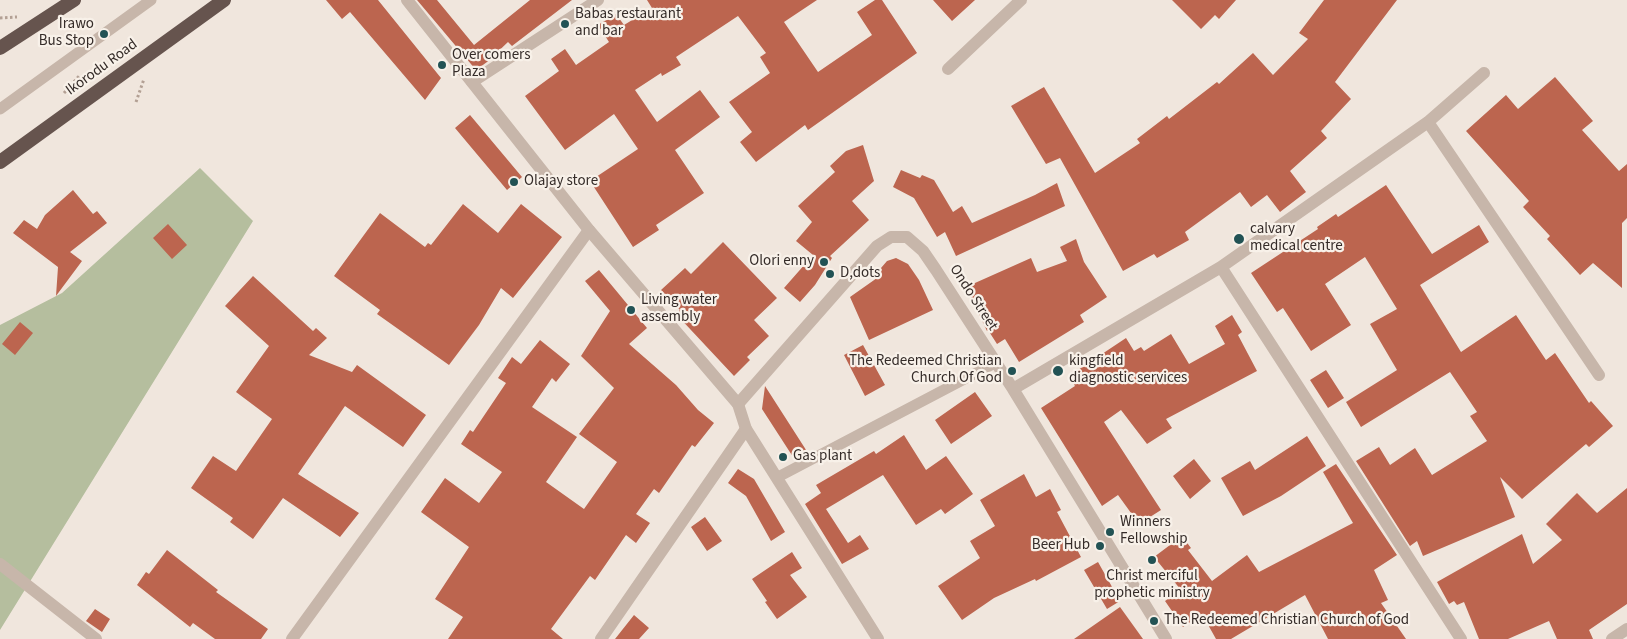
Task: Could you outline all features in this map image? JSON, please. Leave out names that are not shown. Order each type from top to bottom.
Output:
[{"type":"highway","points":[[0,48],[74,0]]},
{"type":"highway","name":"Ikorodu Road","points":[[0,162],[224,0]]},
{"type":"street","points":[[407,0],[589,230],[738,404],[746,429],[778,477],[878,639]]},
{"type":"street","points":[[472,82],[598,0]]},
{"type":"street","points":[[948,70],[1021,0]]},
{"type":"street","points":[[1012,389],[1221,267],[1428,122],[1484,73]]},
{"type":"street","points":[[1428,122],[1599,375]]},
{"type":"street","points":[[292,639],[589,230]]},
{"type":"street","name":"Ondo Street","points":[[738,404],[871,254],[891,237],[907,236],[923,251],[1012,389],[1166,639]]},
{"type":"street","points":[[1221,267],[1461,639]]},
{"type":"street","points":[[601,639],[746,429]]},
{"type":"street","points":[[0,564],[96,639]]},
{"type":"street","points":[[1612,639],[1627,629]]},
{"type":"lane","points":[[0,109],[151,0]]},
{"type":"lane","points":[[778,477],[995,363]]},
{"type":"path","points":[[62,96],[80,74]]},
{"type":"green space","points":[[200,168],[253,221],[0,630],[0,325],[62,293]]},
{"type":"building","points":[[326,0],[378,0],[441,78],[425,100],[350,12],[342,19]]},
{"type":"building","points":[[417,0],[437,0],[474,45],[530,0],[572,0],[512,46],[508,42],[476,70]]},
{"type":"building","points":[[647,0],[817,0],[784,22],[818,72],[872,35],[857,12],[875,0],[882,0],[917,53],[808,130],[805,125],[756,162],[740,142],[752,132],[729,102],[770,73],[760,57],[766,53],[738,16],[676,57],[681,65],[662,76],[661,73],[635,90],[657,122],[700,90],[720,117],[675,150],[704,193],[656,225],[659,230],[633,247],[590,181],[638,149],[614,114],[565,150],[525,96],[559,71],[551,59],[565,49],[576,65],[609,42],[598,25],[616,14],[624,25],[652,8]]},
{"type":"building","points":[[933,0],[975,0],[952,21]]},
{"type":"building","points":[[1172,0],[1236,0],[1219,19],[1215,15],[1201,29]]},
{"type":"building","points":[[1324,0],[1397,0],[1335,82],[1351,99],[1321,131],[1327,138],[1290,171],[1306,192],[1280,212],[1267,195],[1251,207],[1240,192],[1185,232],[1189,240],[1157,258],[1154,254],[1123,271],[1060,158],[1046,164],[1011,106],[1044,87],[1095,173],[1140,143],[1137,139],[1167,116],[1169,119],[1217,82],[1219,84],[1253,53],[1273,75],[1308,39],[1299,33]]},
{"type":"building","points":[[1555,77],[1593,121],[1582,130],[1619,171],[1627,164],[1627,218],[1622,223],[1622,288],[1593,263],[1580,275],[1547,239],[1550,236],[1523,207],[1529,201],[1466,131],[1506,95],[1518,109]]},
{"type":"building","points":[[470,115],[522,177],[507,190],[455,128]]},
{"type":"building","points":[[863,145],[874,181],[852,201],[869,220],[830,256],[832,258],[815,285],[800,302],[784,288],[813,255],[796,241],[812,222],[798,206],[835,172],[830,166],[846,151]]},
{"type":"building","points":[[901,170],[920,178],[922,175],[934,180],[953,212],[962,206],[972,223],[1057,183],[1065,206],[956,256],[945,232],[937,237],[914,198],[893,187]]},
{"type":"building","points":[[1386,185],[1432,254],[1479,225],[1489,242],[1420,285],[1461,352],[1516,315],[1546,360],[1555,353],[1589,403],[1591,401],[1613,426],[1589,447],[1586,444],[1522,499],[1500,477],[1515,517],[1423,556],[1417,541],[1410,546],[1356,461],[1379,447],[1390,465],[1415,448],[1432,475],[1487,441],[1470,416],[1477,412],[1450,372],[1361,427],[1346,402],[1397,370],[1370,324],[1397,309],[1365,257],[1325,284],[1351,325],[1311,351],[1283,308],[1277,312],[1251,273],[1318,229],[1317,227],[1336,214],[1338,217]]},
{"type":"building","points":[[73,190],[93,214],[97,211],[107,223],[70,252],[82,261],[56,296],[58,267],[13,233],[24,220],[37,229],[45,215]]},
{"type":"building","points":[[463,204],[498,233],[521,204],[562,237],[513,298],[501,288],[479,325],[449,365],[377,314],[380,310],[334,276],[380,213],[425,247],[428,243],[431,245]]},
{"type":"building","points":[[168,224],[187,245],[172,259],[153,238]]},
{"type":"building","points":[[1076,239],[1084,262],[1107,297],[1080,315],[1084,322],[1019,362],[1005,339],[997,344],[987,331],[966,287],[1031,258],[1037,272],[1067,261],[1060,247]]},
{"type":"building","points":[[723,242],[777,298],[754,320],[769,336],[747,357],[750,360],[734,376],[676,314],[680,310],[661,290],[685,268],[691,274]]},
{"type":"building","points":[[896,258],[908,264],[919,280],[933,310],[869,340],[850,297],[877,278],[875,275],[887,261]]},
{"type":"building","points":[[599,270],[647,328],[629,344],[676,385],[698,410],[714,423],[695,447],[692,445],[659,493],[654,489],[636,514],[650,523],[636,543],[626,535],[595,580],[590,576],[551,629],[563,639],[448,639],[463,617],[435,599],[469,547],[421,512],[445,478],[479,503],[502,472],[461,444],[470,430],[473,432],[506,383],[498,378],[512,357],[521,364],[540,340],[570,364],[556,382],[552,378],[532,407],[577,437],[546,482],[584,509],[617,462],[579,434],[614,388],[581,356],[610,311],[585,281]]},
{"type":"building","points":[[253,276],[313,331],[316,328],[327,338],[309,355],[352,372],[357,365],[426,415],[403,447],[345,406],[298,474],[359,513],[340,537],[283,498],[253,539],[230,522],[233,518],[191,488],[213,456],[236,471],[272,419],[236,392],[269,346],[225,306]]},
{"type":"building","points":[[1232,315],[1242,332],[1238,335],[1257,371],[1166,419],[1172,428],[1147,444],[1121,410],[1104,422],[1161,510],[1139,524],[1118,495],[1102,506],[1041,408],[1075,386],[1069,376],[1126,338],[1134,351],[1141,347],[1144,351],[1171,334],[1189,364],[1225,344],[1215,326]]},
{"type":"building","points":[[20,322],[33,333],[15,355],[2,344]]},
{"type":"building","points":[[863,345],[885,385],[865,396],[844,355]]},
{"type":"building","points":[[1326,370],[1344,398],[1328,408],[1310,380]]},
{"type":"building","points":[[765,386],[808,453],[795,460],[762,409]]},
{"type":"building","points":[[975,392],[992,416],[951,444],[935,420]]},
{"type":"building","points":[[904,435],[926,470],[946,456],[973,494],[945,514],[941,509],[916,525],[883,475],[826,509],[848,543],[860,535],[869,549],[842,564],[805,504],[821,493],[816,485],[874,451],[876,454]]},
{"type":"building","points":[[1307,436],[1326,466],[1281,496],[1243,516],[1221,478],[1250,461],[1255,470]]},
{"type":"building","points":[[1194,459],[1211,481],[1190,499],[1173,476]]},
{"type":"building","points":[[1336,464],[1397,555],[1374,570],[1388,600],[1381,603],[1406,639],[1328,639],[1305,595],[1231,639],[1216,639],[1202,614],[1183,627],[1165,601],[1181,590],[1154,557],[1182,536],[1191,548],[1188,550],[1212,581],[1247,555],[1259,572],[1353,523],[1323,472]]},
{"type":"building","points":[[738,469],[754,479],[785,532],[771,541],[746,496],[728,483]]},
{"type":"building","points":[[1024,474],[1036,497],[1050,489],[1061,510],[1057,512],[1081,557],[1036,581],[1035,579],[994,598],[962,620],[938,586],[980,558],[970,541],[995,526],[980,500]]},
{"type":"building","points":[[1627,488],[1627,604],[1589,630],[1593,639],[1557,639],[1549,621],[1508,639],[1479,639],[1464,602],[1457,605],[1454,601],[1449,604],[1437,582],[1522,534],[1533,564],[1562,540],[1546,524],[1577,493],[1597,513]]},
{"type":"building","points":[[705,517],[722,541],[707,551],[691,527]]},
{"type":"building","points":[[167,550],[218,590],[216,592],[268,629],[261,639],[215,639],[193,623],[190,627],[137,585],[146,572],[149,574]]},
{"type":"building","points":[[792,552],[802,568],[790,575],[807,597],[777,619],[752,579]]},
{"type":"building","points":[[1098,562],[1120,601],[1107,609],[1084,570]]},
{"type":"building","points":[[1120,607],[1143,639],[1074,639]]},
{"type":"building","points":[[95,609],[110,619],[102,632],[86,621]]},
{"type":"building","points":[[634,615],[649,628],[639,639],[615,639]]},
{"type":"place","name":"Babas restaurant and bar","points":[[565,24]]},
{"type":"place","name":"Irawo Bus Stop","points":[[104,34]]},
{"type":"place","name":"Over comers Plaza","points":[[442,65]]},
{"type":"place","name":"Olajay store","points":[[514,182]]},
{"type":"place","name":"calvary medical centre","points":[[1239,239]]},
{"type":"place","name":"Olori enny","points":[[824,262]]},
{"type":"place","name":"D,dots","points":[[830,274]]},
{"type":"place","name":"Living water assembly","points":[[631,310]]},
{"type":"place","name":"The Redeemed Christian Church Of God","points":[[1012,371]]},
{"type":"place","name":"kingfield diagnostic services","points":[[1058,371]]},
{"type":"place","name":"Gas plant","points":[[783,457]]},
{"type":"place","name":"Winners Fellowship","points":[[1110,532]]},
{"type":"place","name":"Beer Hub","points":[[1100,546]]},
{"type":"place","name":"Christ merciful prophetic ministry","points":[[1152,560]]},
{"type":"place","name":"The Redeemed Christian Church of God","points":[[1154,621]]}]
